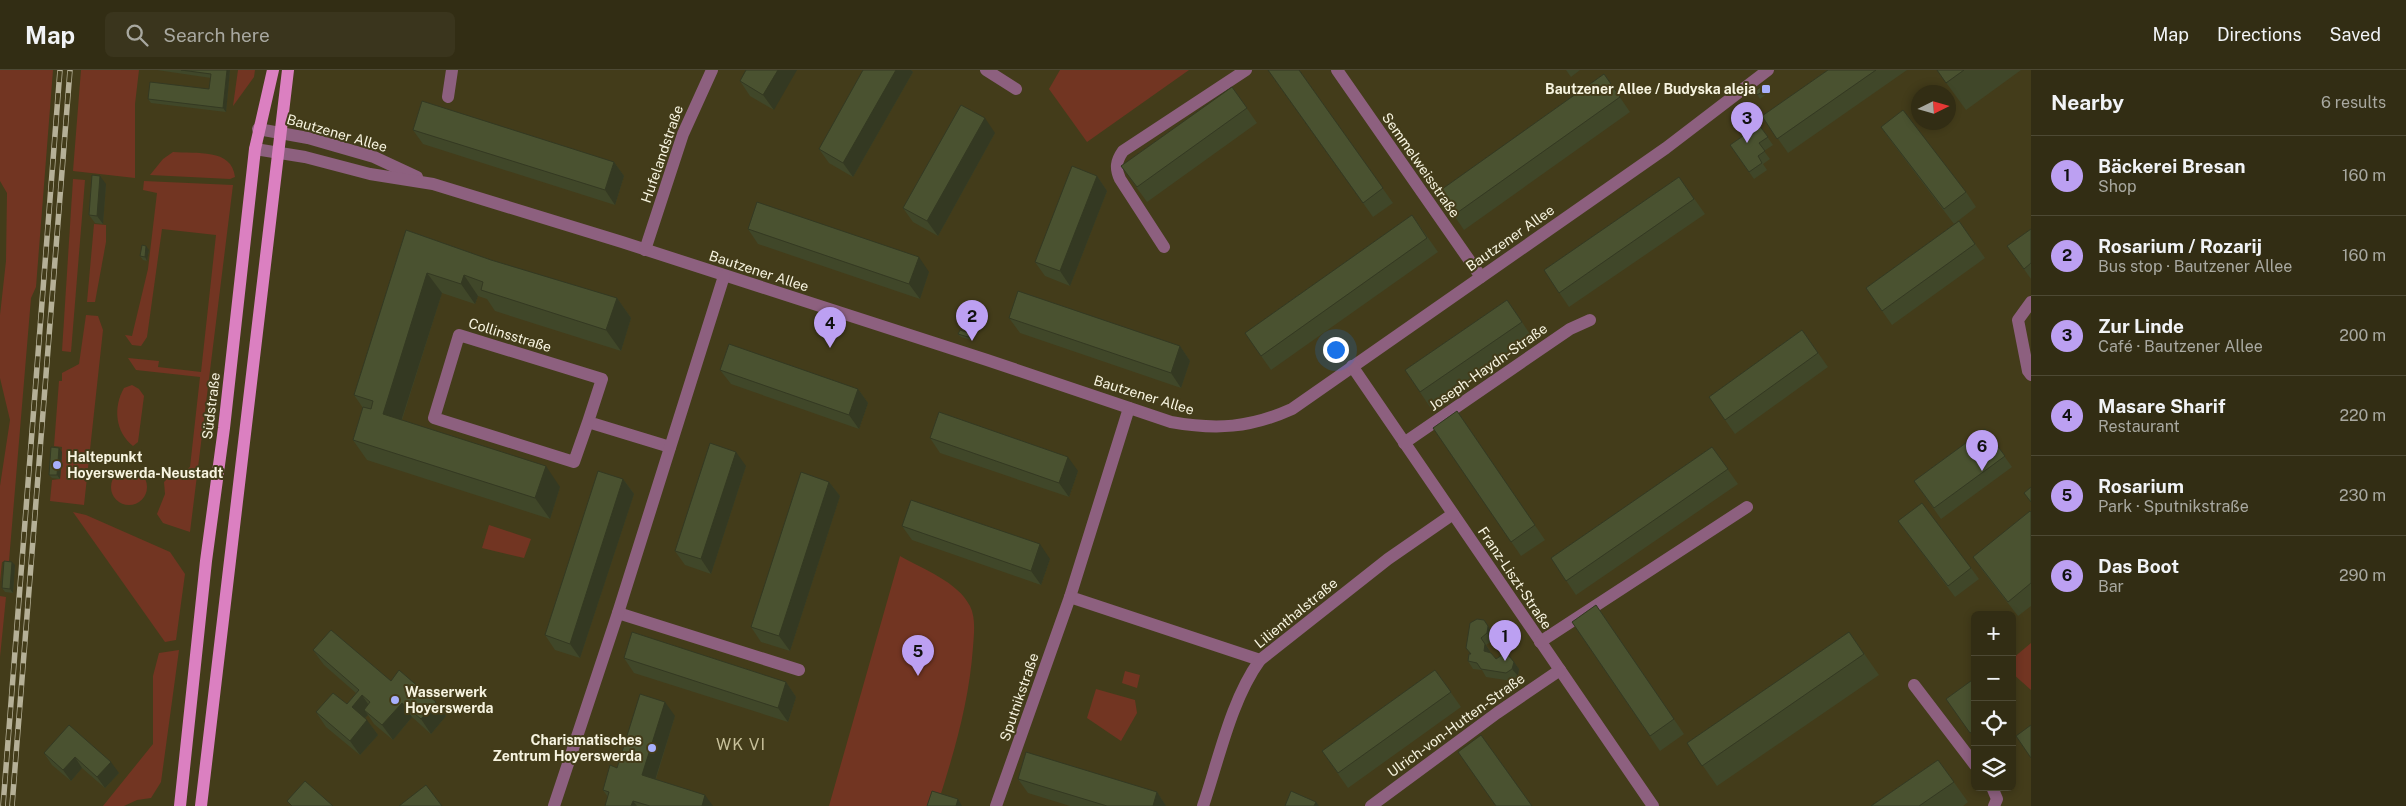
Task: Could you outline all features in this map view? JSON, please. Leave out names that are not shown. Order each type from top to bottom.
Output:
[{"type":"main road","name":"Südstraße","points":[[180,806],[206,561],[224,428],[255,149],[258,129],[273,70]]},
{"type":"main road","points":[[201,806],[288,70]]},
{"type":"street","points":[[448,98],[452,70]]},
{"type":"street","name":"Hufelandstraße","points":[[645,250],[683,134],[712,70]]},
{"type":"street","points":[[986,70],[1016,89]]},
{"type":"street","points":[[1164,247],[1120,180],[1116,171],[1117,160],[1123,151],[1246,70]]},
{"type":"street","name":"Semmelweisstraße","points":[[1337,70],[1481,277]]},
{"type":"street","name":"Bautzener Allee","points":[[258,129],[282,133],[374,157],[433,184],[645,250],[1171,422],[1202,428],[1245,425],[1270,419],[1292,409],[1666,148],[1768,70]]},
{"type":"street","name":"Bautzener Allee","points":[[255,149],[305,157],[370,174],[433,184]]},
{"type":"street","points":[[554,806],[618,613],[724,276]]},
{"type":"street","points":[[2031,302],[2018,320],[2028,371],[2031,375]]},
{"type":"street","name":"Joseph-Haydn-Straße","points":[[1404,443],[1570,329],[1590,320]]},
{"type":"street","name":"Collinsstraße","points":[[458,335],[602,379],[588,422],[574,462],[434,418],[458,335]]},
{"type":"street","name":"Franz-Liszt-Straße","points":[[1352,366],[1653,806]]},
{"type":"street","name":"Sputnikstraße","points":[[996,806],[1070,598],[1129,408]]},
{"type":"street","points":[[588,422],[670,446]]},
{"type":"street","points":[[1540,642],[1747,506]]},
{"type":"street","name":"Lilienthalstraße","points":[[1203,806],[1240,696],[1251,673],[1260,660],[1388,559],[1453,514]]},
{"type":"street","points":[[1070,598],[1260,660]]},
{"type":"street","points":[[618,613],[799,670]]},
{"type":"street","name":"Ulrich-von-Hutten-Straße","points":[[1371,806],[1496,713],[1560,670]]},
{"type":"street","points":[[1914,685],[1971,760]]},
{"type":"street","points":[[1994,791],[1997,800],[1994,806]]},
{"type":"shaded area","points":[[0,70],[53,70],[36,287],[31,298],[9,561],[2,562],[0,582],[0,486],[10,420],[0,378],[0,315],[6,261],[7,193],[0,181]]},
{"type":"shaded area","points":[[81,70],[139,70],[135,104],[135,178],[73,171]]},
{"type":"shaded area","points":[[238,70],[255,70],[254,77],[233,106]]},
{"type":"shaded area","points":[[1060,70],[1189,70],[1087,142],[1049,89]]},
{"type":"shaded area","points":[[173,152],[212,154],[220,157],[227,161],[235,177],[230,179],[150,175],[163,159]]},
{"type":"shaded area","points":[[73,179],[85,180],[71,352],[62,351]]},
{"type":"shaded area","points":[[144,181],[233,185],[190,532],[163,523],[157,514],[165,494],[164,482],[174,472],[183,472],[190,467],[200,377],[136,370],[128,358],[159,361],[158,367],[201,372],[216,235],[162,229],[147,337],[141,346],[132,345],[125,335],[132,336],[148,269],[157,193],[143,190]]},
{"type":"shaded area","points":[[94,224],[106,225],[106,242],[95,302],[87,302]]},
{"type":"shaded area","points":[[86,315],[98,316],[103,330],[84,505],[50,501],[52,480],[60,479],[62,447],[54,446],[59,381],[62,381],[62,373],[79,364]]},
{"type":"shaded area","points":[[132,385],[139,389],[144,396],[138,442],[133,446],[122,434],[117,411],[120,395],[124,388]]},
{"type":"shaded area","points":[[129,469],[136,470],[142,474],[146,480],[146,494],[142,500],[136,504],[129,505],[122,504],[116,500],[112,494],[111,487],[112,480],[116,474],[122,470]]},
{"type":"shaded area","points":[[73,512],[86,515],[170,552],[185,574],[176,640],[165,642]]},
{"type":"shaded area","points":[[489,525],[531,539],[524,558],[482,548]]},
{"type":"shaded area","points":[[900,556],[949,583],[964,597],[972,611],[974,631],[971,668],[955,747],[937,806],[829,806]]},
{"type":"shaded area","points":[[0,596],[6,597],[0,657]]},
{"type":"shaded area","points":[[2031,643],[2031,690],[2016,677],[2016,656]]},
{"type":"shaded area","points":[[179,650],[161,782],[151,798],[137,800],[124,806],[103,806],[153,744],[153,676],[159,653]]},
{"type":"shaded area","points":[[1125,671],[1140,675],[1137,688],[1122,683]]},
{"type":"shaded area","points":[[1096,689],[1135,700],[1137,713],[1121,741],[1087,718]]},
{"type":"building","points":[[181,70],[227,70],[223,108],[148,99],[150,82],[209,89],[211,74]]},
{"type":"building","points":[[746,70],[778,70],[763,95],[740,81]]},
{"type":"building","points":[[863,70],[896,70],[843,163],[819,149]]},
{"type":"building","points":[[1268,70],[1299,70],[1383,188],[1363,203]]},
{"type":"building","points":[[1828,70],[1876,70],[1777,139],[1762,116]]},
{"type":"building","points":[[1937,70],[1964,70],[1946,83]]},
{"type":"building","points":[[1604,74],[1620,97],[1454,215],[1438,192]]},
{"type":"building","points":[[1762,86],[1765,90],[1757,95],[1755,91]]},
{"type":"building","points":[[1232,87],[1247,108],[1137,187],[1121,166]]},
{"type":"building","points":[[422,101],[614,162],[605,190],[413,130]]},
{"type":"building","points":[[961,105],[985,118],[927,221],[903,208]]},
{"type":"building","points":[[1903,110],[1911,120],[1911,130],[1918,130],[1966,192],[1944,209],[1881,127]]},
{"type":"building","points":[[1759,125],[1768,137],[1759,143],[1765,151],[1758,156],[1762,163],[1749,172],[1730,145]]},
{"type":"building","points":[[1072,166],[1097,176],[1060,271],[1035,262]]},
{"type":"building","points":[[92,175],[100,176],[97,216],[89,215]]},
{"type":"building","points":[[1679,177],[1694,199],[1559,293],[1544,270]]},
{"type":"building","points":[[757,202],[919,257],[909,284],[748,229]]},
{"type":"building","points":[[1412,215],[1427,238],[1261,356],[1245,333]]},
{"type":"building","points":[[1959,221],[1975,244],[1882,311],[1866,288]]},
{"type":"building","points":[[2031,229],[2031,263],[2024,269],[2007,246]]},
{"type":"building","points":[[406,230],[491,260],[617,298],[606,330],[481,290],[483,282],[464,275],[461,284],[427,273],[383,414],[546,466],[535,498],[353,440],[363,407],[371,409],[373,401],[354,395]]},
{"type":"building","points":[[142,245],[146,246],[145,257],[140,256]]},
{"type":"building","points":[[1018,291],[1180,346],[1171,373],[1009,318]]},
{"type":"building","points":[[1507,300],[1522,322],[1420,392],[1405,370]]},
{"type":"building","points":[[960,330],[969,333],[968,337],[958,334]]},
{"type":"building","points":[[1802,330],[1818,353],[1725,420],[1709,397]]},
{"type":"building","points":[[729,344],[858,389],[849,415],[720,370]]},
{"type":"building","points":[[1457,411],[1535,525],[1511,542],[1433,428]]},
{"type":"building","points":[[939,412],[1068,457],[1059,483],[930,438]]},
{"type":"building","points":[[1985,429],[2005,456],[1934,508],[1914,481]]},
{"type":"building","points":[[710,443],[736,452],[701,559],[675,551]]},
{"type":"building","points":[[51,447],[59,448],[57,475],[49,475]]},
{"type":"building","points":[[1712,447],[1728,469],[1566,581],[1551,558]]},
{"type":"building","points":[[598,471],[623,479],[570,644],[545,635]]},
{"type":"building","points":[[801,472],[829,482],[779,636],[751,627]]},
{"type":"building","points":[[2031,487],[2031,502],[2024,493]]},
{"type":"building","points":[[911,500],[1040,544],[1031,571],[902,526]]},
{"type":"building","points":[[1922,503],[1971,568],[1948,586],[1898,521]]},
{"type":"building","points":[[2030,511],[2031,583],[2008,602],[1973,557]]},
{"type":"building","points":[[4,561],[12,562],[10,589],[2,588]]},
{"type":"building","points":[[1596,605],[1674,719],[1650,736],[1572,622]]},
{"type":"building","points":[[1477,619],[1484,620],[1488,626],[1487,633],[1481,638],[1485,644],[1484,651],[1491,653],[1496,659],[1502,655],[1509,656],[1514,662],[1512,669],[1506,673],[1481,669],[1477,663],[1468,661],[1469,654],[1471,654],[1466,648],[1470,623]]},
{"type":"building","name":"Wasserwerk Hoyerswerda","points":[[331,630],[391,681],[399,670],[436,702],[421,719],[402,703],[382,725],[364,710],[370,702],[362,695],[352,707],[367,720],[350,741],[316,712],[333,693],[347,704],[359,690],[313,650]]},
{"type":"building","points":[[632,632],[786,682],[778,708],[624,658]]},
{"type":"building","points":[[1849,632],[1864,654],[1702,766],[1687,743]]},
{"type":"building","points":[[1435,670],[1451,692],[1338,773],[1322,751]]},
{"type":"building","points":[[1971,681],[1971,732],[1970,733],[1946,699]]},
{"type":"building","points":[[640,694],[665,702],[642,775],[705,795],[702,806],[650,806],[633,801],[631,806],[605,806],[609,792],[603,790],[610,765],[617,768]]},
{"type":"building","points":[[69,725],[111,762],[97,777],[75,757],[63,770],[44,753]]},
{"type":"building","points":[[2031,725],[2031,758],[2016,736]]},
{"type":"building","points":[[1481,735],[1532,806],[1496,806],[1458,752]]},
{"type":"building","points":[[1026,752],[1157,792],[1153,806],[1107,806],[1018,779]]},
{"type":"building","points":[[1938,760],[1954,782],[1919,806],[1871,806]]},
{"type":"building","points":[[305,781],[333,806],[292,806],[287,801]]},
{"type":"building","points":[[426,785],[442,806],[399,806]]},
{"type":"building","points":[[932,791],[958,799],[956,806],[927,806]]},
{"type":"building","points":[[1291,791],[1316,802],[1314,806],[1285,806]]},
{"type":"railway","points":[[3,806],[60,70]]},
{"type":"railway","points":[[12,806],[70,70]]},
{"type":"place","name":"Bautzener Allee / Budyska aleja","points":[[1766,89]]},
{"type":"place","name":"Zur Linde","points":[[1747,143]]},
{"type":"place","name":"Rosarium / Rozarij","points":[[972,341]]},
{"type":"place","name":"Masare Sharif","points":[[830,348]]},
{"type":"place","name":"Haltepunkt Hoyerswerda-Neustadt","points":[[57,465]]},
{"type":"place","name":"Das Boot","points":[[1982,471]]},
{"type":"place","name":"Bäckerei Bresan","points":[[1505,661]]},
{"type":"place","name":"Rosarium","points":[[918,676]]},
{"type":"place","name":"Wasserwerk Hoyerswerda","points":[[395,700]]},
{"type":"place","name":"Charismatisches Zentrum Hoyerswerda","points":[[652,748]]},
{"type":"district","name":"WK VI","points":[[741,744]]}]
